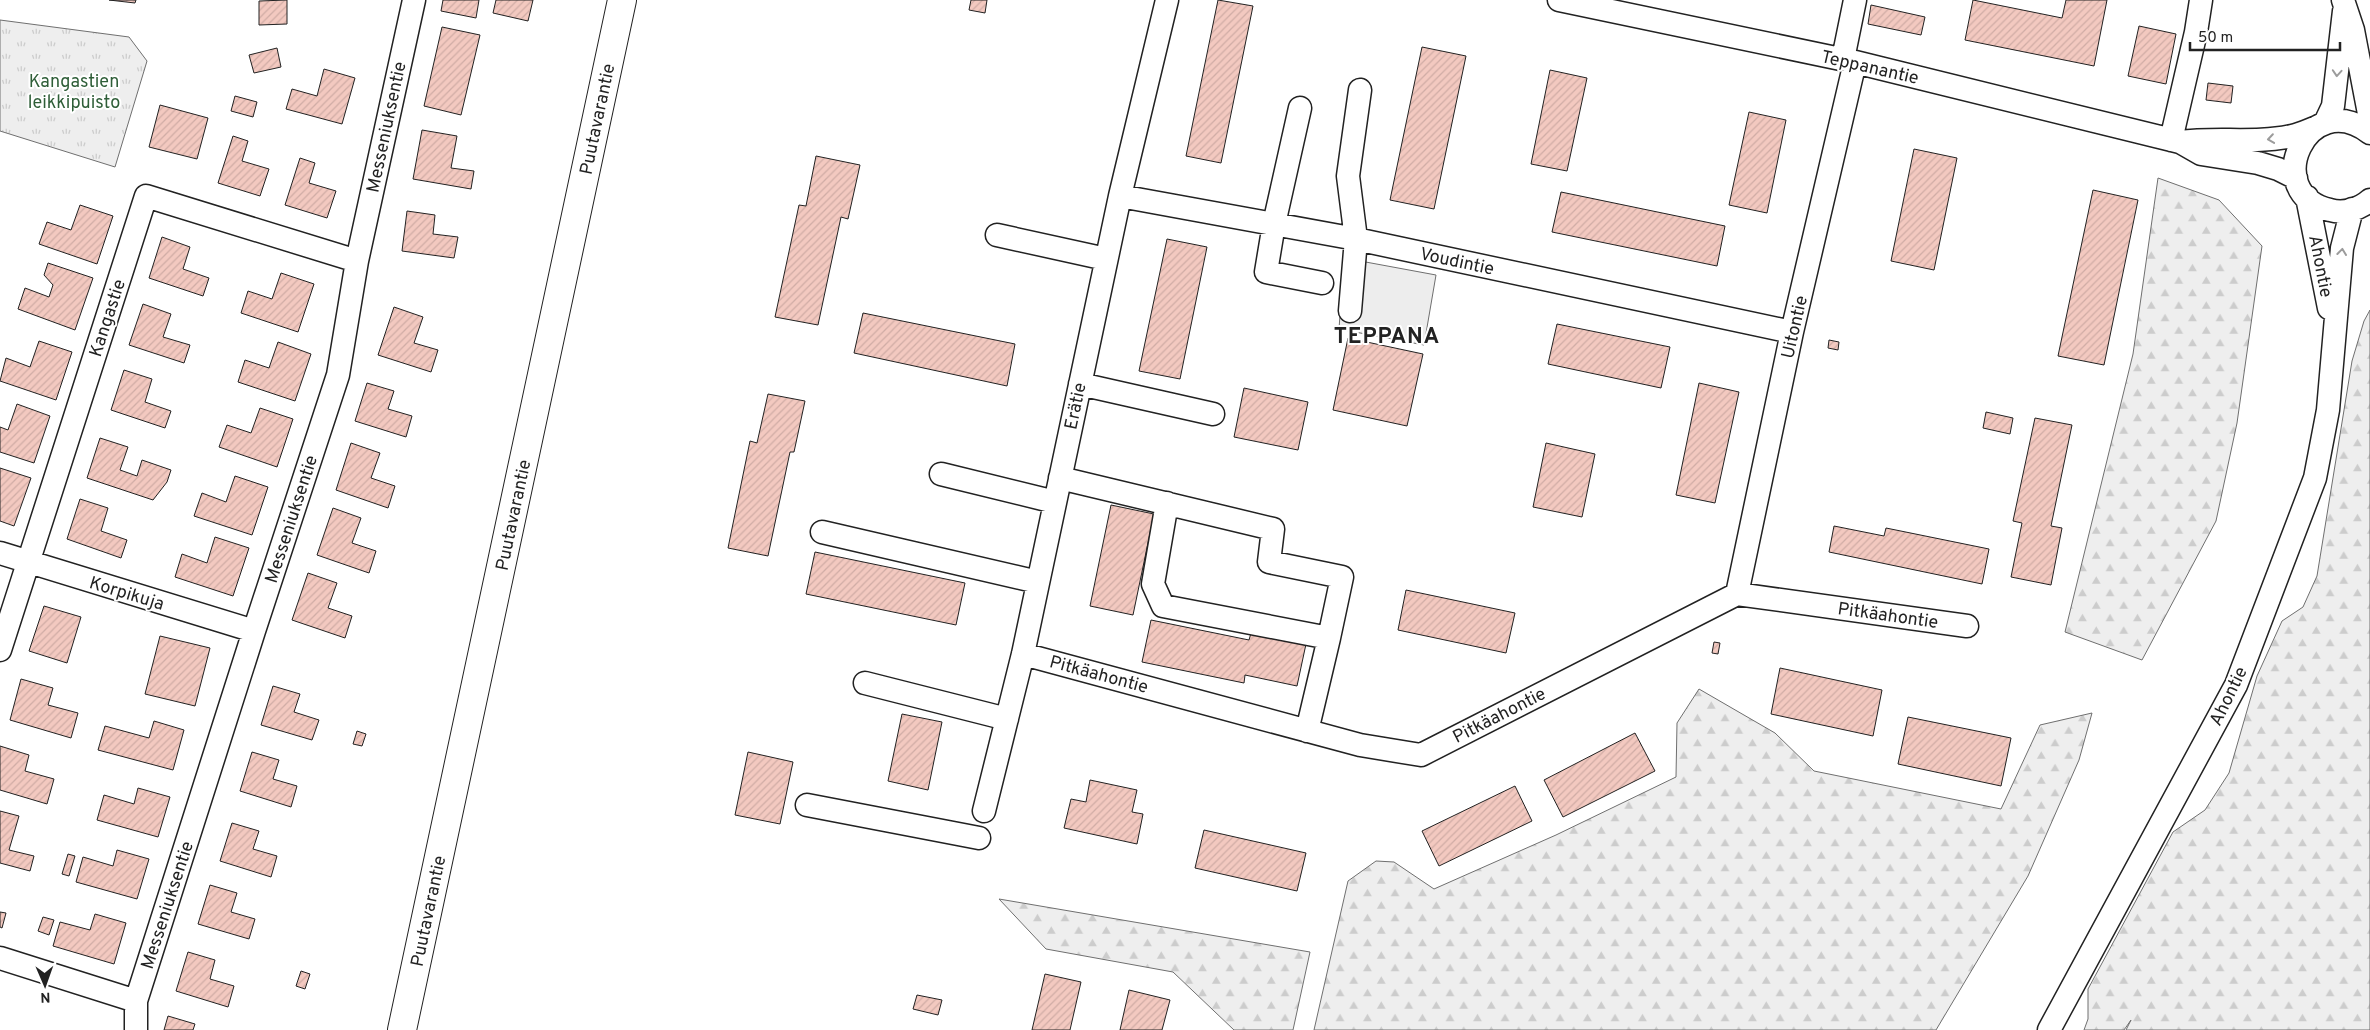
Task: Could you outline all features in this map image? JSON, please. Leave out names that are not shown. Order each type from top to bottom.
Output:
[{"type":"main road","name":"Puutavarantie","points":[[402,1030],[622,0]]},
{"type":"street","name":"Messeniuksentie","points":[[136,1030],[136,1001],[338,375],[357,261],[414,0]]},
{"type":"street","name":"Erätie","points":[[984,811],[1023,654],[1106,259],[1167,0]]},
{"type":"street","name":"Teppanantie","points":[[1559,0],[1849,61],[2175,141],[2201,154],[2278,169],[2296,178]]},
{"type":"street","name":"Uitontie","points":[[1737,594],[1849,61],[1855,0]]},
{"type":"street","points":[[2175,141],[2201,0]]},
{"type":"street","points":[[2344,4],[2353,30],[2370,119]]},
{"type":"street","points":[[2344,4],[2339,32],[2333,106],[2321,125],[2307,135],[2299,145],[2295,158],[2296,178],[2307,197],[2321,208],[2333,211],[2365,203]]},
{"type":"street","points":[[1350,311],[1356,239],[1348,176],[1360,90]]},
{"type":"street","points":[[1300,108],[1274,224],[1266,272],[1322,283]]},
{"type":"street","points":[[2321,125],[2346,121],[2358,125],[2370,133]]},
{"type":"street","name":"Teppanantie","points":[[2175,141],[2201,139],[2260,141],[2293,136],[2321,125]]},
{"type":"street","name":"Kangastie","points":[[0,650],[146,196],[357,261]]},
{"type":"street","name":"Voudintie","points":[[1120,196],[1356,239],[1792,332]]},
{"type":"street","name":"Ahontie","points":[[2307,197],[2334,336]]},
{"type":"street","name":"Ahontie","points":[[2049,1030],[2236,685],[2315,478],[2328,410],[2342,248],[2365,203]]},
{"type":"street","points":[[997,235],[1106,259]]},
{"type":"street","points":[[1080,384],[1213,414]]},
{"type":"street","points":[[941,474],[1055,502]]},
{"type":"street","points":[[1060,478],[1273,529],[1268,562],[1342,577],[1307,731]]},
{"type":"street","points":[[1167,503],[1152,584],[1163,606],[1329,638]]},
{"type":"street","points":[[822,532],[1038,582]]},
{"type":"street","name":"Korpikuja","points":[[0,553],[254,632]]},
{"type":"street","name":"Pitkäahontie","points":[[1023,654],[1360,745],[1421,755],[1737,594],[1967,626]]},
{"type":"street","points":[[865,683],[1007,718]]},
{"type":"street","points":[[807,805],[979,838]]},
{"type":"street","points":[[0,958],[136,1001]]},
{"type":"green space","name":"Kangastien leikkipuisto","points":[[0,20],[129,37],[147,61],[115,167],[0,131]]},
{"type":"green space","points":[[2158,178],[2219,200],[2262,246],[2237,423],[2216,521],[2142,660],[2065,632],[2133,354]]},
{"type":"green space","points":[[2370,310],[2370,1030],[2126,1030],[2131,1020],[2124,1030],[2084,1030],[2088,1019],[2088,989],[2173,832],[2205,810],[2229,773],[2257,676],[2282,621],[2303,607],[2317,576],[2352,361],[2364,321]]},
{"type":"green space","points":[[1699,689],[1775,733],[1814,771],[2001,809],[2040,725],[2092,713],[2079,760],[2028,876],[1936,1030],[1314,1030],[1348,881],[1376,861],[1394,862],[1434,889],[1556,835],[1676,777],[1677,723]]},
{"type":"green space","points":[[999,899],[1310,952],[1293,1030],[1234,1030],[1173,972],[1046,949]]},
{"type":"shaded area","points":[[1344,258],[1436,275],[1424,345],[1339,329]]},
{"type":"building","points":[[109,0],[136,0],[135,3]]},
{"type":"building","points":[[287,0],[287,24],[259,25],[259,1]]},
{"type":"building","points":[[443,0],[479,0],[476,18],[441,11]]},
{"type":"building","points":[[496,0],[533,0],[528,21],[493,13]]},
{"type":"building","points":[[971,0],[987,0],[985,13],[969,10]]},
{"type":"building","points":[[1218,0],[1253,6],[1221,163],[1186,156]]},
{"type":"building","points":[[1973,0],[2062,18],[2066,0],[2107,0],[2094,66],[1965,40]]},
{"type":"building","points":[[1871,5],[1925,17],[1921,35],[1868,24]]},
{"type":"building","points":[[2139,26],[2176,34],[2166,84],[2128,76]]},
{"type":"building","points":[[442,27],[480,35],[461,115],[424,106]]},
{"type":"building","points":[[1422,47],[1466,56],[1434,209],[1390,200]]},
{"type":"building","points":[[277,48],[281,67],[254,73],[249,55]]},
{"type":"building","points":[[324,69],[355,78],[342,124],[286,109],[292,89],[317,96]]},
{"type":"building","points":[[1550,70],[1587,78],[1567,171],[1531,164]]},
{"type":"building","points":[[2208,83],[2233,86],[2231,103],[2206,100]]},
{"type":"building","points":[[235,96],[257,102],[253,117],[231,111]]},
{"type":"building","points":[[160,105],[208,118],[197,159],[149,147]]},
{"type":"building","points":[[1749,112],[1786,120],[1767,213],[1729,205]]},
{"type":"building","points":[[422,130],[457,136],[451,168],[474,171],[471,189],[413,179]]},
{"type":"building","points":[[233,136],[248,141],[242,161],[269,169],[260,196],[218,183]]},
{"type":"building","points":[[1914,149],[1957,158],[1934,270],[1891,261]]},
{"type":"building","points":[[816,156],[860,165],[848,219],[841,217],[818,325],[775,317],[799,205],[806,206]]},
{"type":"building","points":[[300,158],[315,163],[309,183],[336,191],[327,218],[285,205]]},
{"type":"building","points":[[2093,190],[2138,200],[2104,365],[2058,356]]},
{"type":"building","points":[[1561,192],[1725,226],[1717,266],[1552,232]]},
{"type":"building","points":[[80,205],[113,216],[97,264],[39,244],[47,222],[71,230]]},
{"type":"building","points":[[407,211],[435,215],[433,234],[458,237],[454,258],[402,251]]},
{"type":"building","points":[[162,237],[190,247],[183,269],[209,278],[203,296],[149,278]]},
{"type":"building","points":[[1167,239],[1207,247],[1180,379],[1139,371]]},
{"type":"building","points":[[48,263],[93,278],[75,330],[18,309],[25,288],[49,297],[53,285],[44,275]]},
{"type":"building","points":[[281,273],[314,284],[298,332],[241,313],[248,291],[272,299]]},
{"type":"building","points":[[143,304],[171,314],[163,337],[190,345],[184,363],[129,345]]},
{"type":"building","points":[[394,307],[423,317],[414,343],[438,350],[431,372],[378,355]]},
{"type":"building","points":[[863,313],[1015,344],[1007,386],[854,353]]},
{"type":"building","points":[[1557,324],[1670,347],[1661,388],[1548,364]]},
{"type":"building","points":[[1348,338],[1423,354],[1407,426],[1333,410]]},
{"type":"building","points":[[1829,340],[1839,342],[1838,350],[1828,348]]},
{"type":"building","points":[[39,341],[72,352],[56,400],[0,381],[6,358],[30,367]]},
{"type":"building","points":[[278,342],[311,354],[295,401],[238,382],[245,360],[269,368]]},
{"type":"building","points":[[124,370],[152,379],[145,402],[171,411],[165,428],[111,410]]},
{"type":"building","points":[[367,383],[394,391],[388,409],[412,416],[406,437],[355,421]]},
{"type":"building","points":[[1699,383],[1739,392],[1715,503],[1676,495]]},
{"type":"building","points":[[1244,388],[1308,402],[1298,450],[1234,437]]},
{"type":"building","points":[[768,394],[805,401],[794,452],[790,452],[768,556],[728,548],[750,441],[757,443]]},
{"type":"building","points":[[17,404],[50,416],[34,463],[0,452],[0,427],[8,430]]},
{"type":"building","points":[[260,408],[293,419],[277,467],[219,447],[227,425],[251,433]]},
{"type":"building","points":[[1986,412],[2013,418],[2010,434],[1983,428]]},
{"type":"building","points":[[2035,418],[2072,425],[2051,526],[2062,528],[2051,585],[2011,577],[2022,523],[2013,521]]},
{"type":"building","points":[[100,438],[128,447],[120,470],[137,476],[142,460],[171,470],[167,482],[153,500],[87,478]]},
{"type":"building","points":[[351,443],[380,453],[371,478],[395,486],[388,508],[336,490]]},
{"type":"building","points":[[1546,443],[1595,454],[1582,517],[1533,507]]},
{"type":"building","points":[[0,468],[31,478],[14,526],[0,521]]},
{"type":"building","points":[[235,476],[268,487],[252,535],[194,516],[202,493],[226,502]]},
{"type":"building","points":[[80,499],[108,508],[101,531],[127,540],[121,558],[67,539]]},
{"type":"building","points":[[1111,505],[1154,514],[1133,615],[1090,606]]},
{"type":"building","points":[[333,508],[361,518],[352,543],[376,551],[369,573],[317,555]]},
{"type":"building","points":[[1834,526],[1884,536],[1886,528],[1989,549],[1982,584],[1829,552]]},
{"type":"building","points":[[215,537],[249,548],[233,596],[175,577],[182,554],[207,563]]},
{"type":"building","points":[[815,552],[965,583],[956,625],[806,594]]},
{"type":"building","points":[[308,573],[337,583],[328,608],[352,616],[345,638],[292,620]]},
{"type":"building","points":[[1406,590],[1515,613],[1506,653],[1398,630]]},
{"type":"building","points":[[44,606],[81,617],[67,663],[29,651]]},
{"type":"building","points":[[1151,620],[1249,640],[1251,633],[1306,644],[1297,686],[1245,675],[1244,683],[1142,662]]},
{"type":"building","points":[[160,636],[210,648],[195,706],[145,694]]},
{"type":"building","points":[[1714,642],[1720,643],[1718,654],[1712,653]]},
{"type":"building","points":[[1780,668],[1882,690],[1873,736],[1771,714]]},
{"type":"building","points":[[21,679],[53,688],[48,705],[78,713],[71,738],[10,720]]},
{"type":"building","points":[[273,686],[300,694],[294,712],[319,720],[312,740],[261,725]]},
{"type":"building","points":[[902,714],[942,722],[928,790],[888,781]]},
{"type":"building","points":[[1908,717],[2011,738],[2001,786],[1898,764]]},
{"type":"building","points":[[154,721],[184,730],[173,770],[98,750],[105,726],[149,738]]},
{"type":"building","points":[[357,731],[366,734],[362,746],[353,744]]},
{"type":"building","points":[[1635,733],[1655,771],[1563,817],[1544,780]]},
{"type":"building","points":[[0,746],[29,755],[25,771],[54,779],[47,804],[0,790]]},
{"type":"building","points":[[252,752],[279,760],[273,779],[297,786],[291,807],[240,791]]},
{"type":"building","points":[[748,752],[793,762],[780,824],[735,815]]},
{"type":"building","points":[[1090,780],[1137,790],[1132,812],[1143,814],[1137,844],[1064,828],[1071,799],[1086,802]]},
{"type":"building","points":[[1515,786],[1532,821],[1439,866],[1422,831]]},
{"type":"building","points":[[138,788],[170,797],[158,837],[97,820],[104,795],[134,804]]},
{"type":"building","points":[[0,811],[19,816],[9,850],[34,856],[30,871],[0,863]]},
{"type":"building","points":[[232,823],[259,831],[253,849],[277,856],[271,877],[220,861]]},
{"type":"building","points":[[1204,830],[1306,853],[1297,891],[1195,868]]},
{"type":"building","points":[[117,850],[149,859],[137,899],[76,882],[83,857],[113,866]]},
{"type":"building","points":[[68,854],[75,856],[69,876],[62,874]]},
{"type":"building","points":[[210,885],[237,893],[231,912],[255,919],[249,939],[198,924]]},
{"type":"building","points":[[0,912],[6,913],[2,928],[0,927]]},
{"type":"building","points":[[95,914],[126,923],[114,964],[53,946],[60,922],[90,930]]},
{"type":"building","points":[[43,917],[54,920],[49,935],[38,931]]},
{"type":"building","points":[[188,952],[215,960],[210,979],[234,986],[228,1007],[176,991]]},
{"type":"building","points":[[301,971],[310,974],[305,989],[296,986]]},
{"type":"building","points":[[1045,974],[1081,982],[1070,1030],[1032,1030]]},
{"type":"building","points":[[1129,990],[1170,1000],[1162,1030],[1120,1030]]},
{"type":"building","points":[[917,995],[942,1000],[938,1015],[913,1009]]},
{"type":"building","points":[[168,1016],[195,1024],[193,1030],[164,1030]]},
{"type":"district","name":"TEPPANA","points":[[1387,335]]}]
